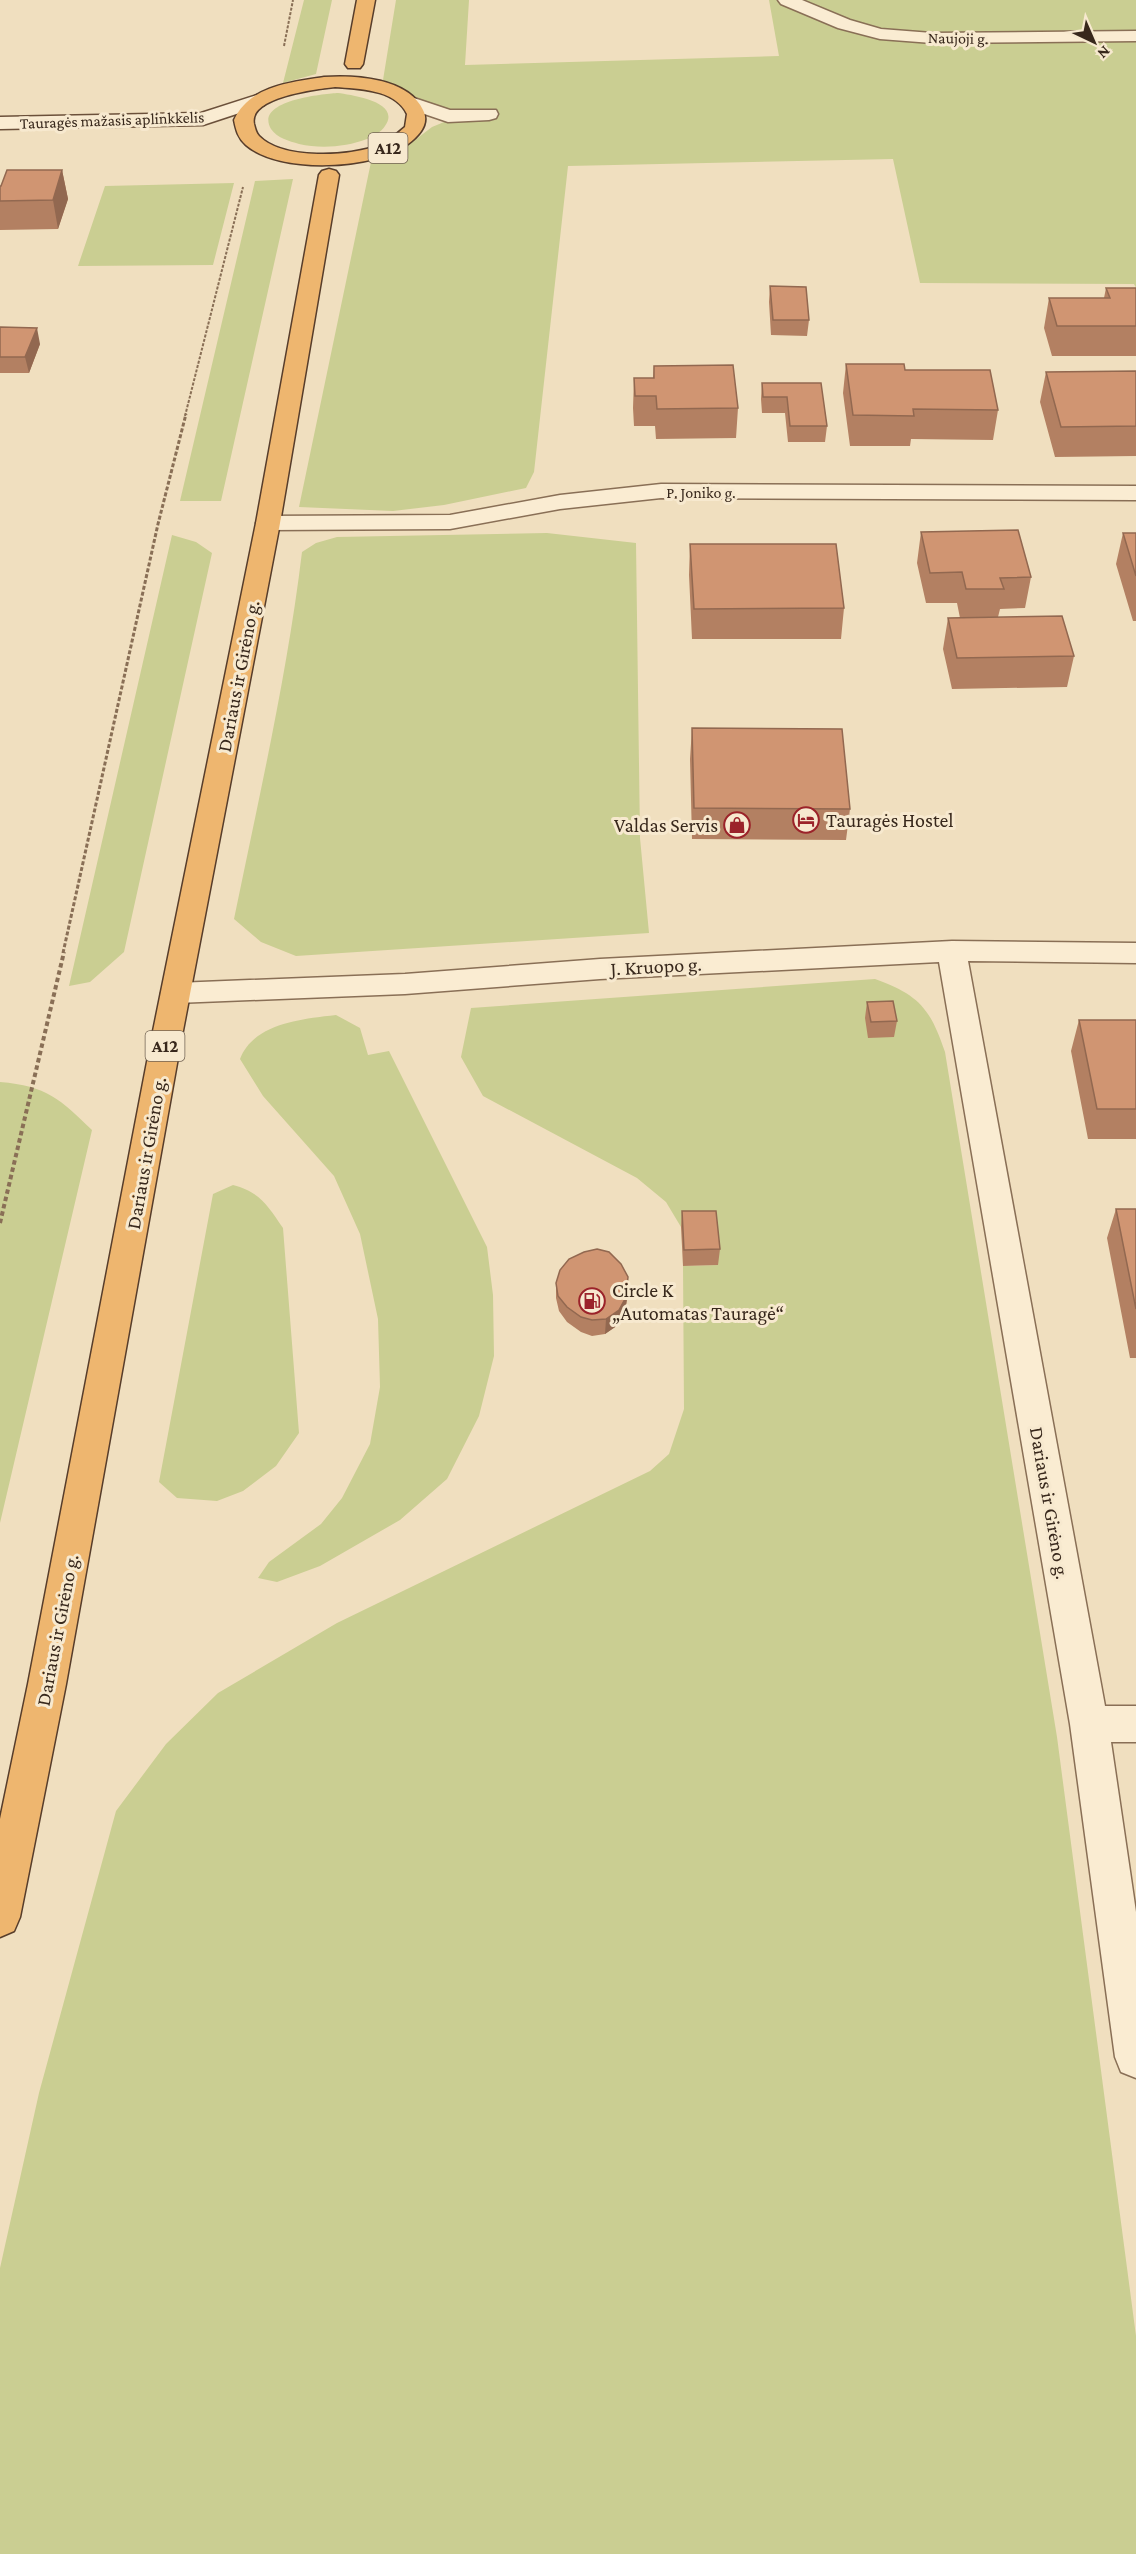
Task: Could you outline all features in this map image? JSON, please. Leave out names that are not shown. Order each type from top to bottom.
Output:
[{"type":"highway","points":[[366,0],[354,64],[363,77],[398,94],[411,104]]},
{"type":"highway","points":[[247,135],[243,124],[247,112],[257,101],[272,93],[336,74],[354,64]]},
{"type":"highway","points":[[311,83],[335,82],[380,87]]},
{"type":"highway","name":"A12","points":[[247,135],[264,147],[313,165],[329,175],[347,164],[387,148],[412,131],[417,118],[411,104]]},
{"type":"highway","name":"A12","points":[[289,156],[330,159],[371,154]]},
{"type":"highway","name":"Dariaus ir Girėno g.","points":[[0,1917],[47,1684],[176,993],[268,524],[329,175]]},
{"type":"street","name":"Naujoji g.","points":[[787,0],[844,24],[880,34],[980,38],[1136,36]]},
{"type":"street","name":"Tauragės mažasis aplinkkelis","points":[[0,123],[203,119],[257,101]]},
{"type":"street","points":[[411,104],[448,116]]},
{"type":"street","points":[[412,131],[448,116],[489,114]]},
{"type":"street","points":[[203,119],[228,126],[247,135]]},
{"type":"street","name":"P. Joniko g.","points":[[268,524],[450,522],[560,502],[661,491],[1136,494]]},
{"type":"street","name":"J. Kruopo g.","points":[[176,993],[405,984],[600,969],[952,951],[1136,953]]},
{"type":"street","name":"Dariaus ir Girėno g.","points":[[952,951],[1089,1724],[1136,2057]]},
{"type":"street","points":[[1089,1724],[1136,1724]]},
{"type":"path","points":[[282,52],[293,0]]},
{"type":"path","points":[[0,1223],[43,1045],[158,524],[250,154],[226,134],[228,126]]},
{"type":"green space","points":[[304,0],[332,0],[316,74],[283,83]]},
{"type":"green space","points":[[396,0],[469,0],[465,65],[779,56],[769,0],[1136,0],[1136,288],[1134,284],[920,283],[893,159],[568,166],[534,472],[526,488],[444,505],[393,511],[299,507],[371,162],[411,143],[432,127],[449,120],[496,118],[494,109],[447,110],[412,96],[383,80]]},
{"type":"green space","points":[[338,93],[364,98],[381,106],[387,111],[388,118],[385,126],[377,134],[367,139],[351,144],[325,147],[291,142],[280,137],[271,129],[268,119],[272,111],[281,105],[306,97]]},
{"type":"green space","points":[[293,179],[221,501],[180,501],[255,181]]},
{"type":"green space","points":[[234,183],[213,265],[78,266],[105,186]]},
{"type":"green space","points":[[547,533],[636,543],[640,838],[649,933],[296,956],[261,942],[234,919],[263,782],[302,552],[316,543],[337,537]]},
{"type":"green space","points":[[172,535],[196,542],[212,553],[124,952],[90,982],[69,986]]},
{"type":"green space","points":[[875,979],[902,991],[921,1005],[934,1024],[945,1052],[1057,1737],[1136,2336],[1136,2554],[0,2554],[0,2268],[39,2093],[116,1811],[166,1744],[218,1693],[337,1623],[650,1471],[669,1454],[684,1409],[683,1266],[718,1265],[681,1227],[666,1202],[637,1178],[483,1096],[461,1057],[471,1008]]},
{"type":"green space","points":[[336,1015],[360,1028],[368,1055],[389,1051],[487,1247],[493,1295],[494,1356],[479,1416],[447,1479],[400,1520],[320,1566],[277,1582],[258,1578],[269,1562],[321,1524],[342,1498],[370,1444],[380,1387],[378,1319],[360,1234],[334,1176],[263,1096],[240,1059],[247,1047],[268,1030],[294,1021]]},
{"type":"green space","points":[[0,1082],[30,1087],[52,1096],[92,1130],[0,1523]]},
{"type":"green space","points":[[233,1185],[257,1196],[283,1228],[299,1433],[276,1466],[243,1491],[217,1501],[177,1498],[159,1482],[213,1194]]},
{"type":"building","points":[[7,170],[62,170],[53,200],[0,201],[0,186]]},
{"type":"building","points":[[770,286],[806,287],[809,320],[773,320]]},
{"type":"building","points":[[1106,288],[1136,288],[1136,326],[1057,326],[1049,298],[1110,298]]},
{"type":"building","points":[[0,327],[37,328],[25,357],[0,357]]},
{"type":"building","points":[[846,364],[904,364],[905,370],[990,370],[998,410],[913,409],[914,416],[853,415]]},
{"type":"building","points":[[733,365],[738,408],[657,409],[656,396],[635,396],[634,378],[654,378],[654,366]]},
{"type":"building","points":[[1136,371],[1136,426],[1061,427],[1046,372]]},
{"type":"building","points":[[762,383],[821,383],[827,426],[790,426],[787,397],[763,397]]},
{"type":"building","points":[[1018,530],[1031,577],[1000,578],[1004,589],[966,589],[962,572],[930,573],[921,532]]},
{"type":"building","points":[[1123,533],[1136,533],[1136,576]]},
{"type":"building","points":[[690,544],[836,544],[844,608],[694,609]]},
{"type":"building","points":[[1062,616],[1074,656],[957,658],[948,618]]},
{"type":"building","points":[[692,728],[842,729],[850,809],[694,808]]},
{"type":"building","points":[[893,1001],[897,1021],[871,1022],[867,1002]]},
{"type":"building","points":[[1079,1020],[1136,1020],[1136,1109],[1097,1109]]},
{"type":"building","points":[[1116,1209],[1136,1209],[1136,1309]]},
{"type":"building","points":[[682,1211],[716,1211],[720,1249],[684,1250]]},
{"type":"building","points":[[597,1249],[609,1252],[621,1264],[628,1277],[626,1297],[619,1310],[606,1319],[592,1320],[581,1317],[567,1307],[558,1296],[556,1283],[560,1270],[569,1259]]},
{"type":"place","name":"Tauragės Hostel","points":[[806,820]]},
{"type":"place","name":"Valdas Servis","points":[[737,825]]},
{"type":"place","name":"Circle K „Automatas Tauragė“","points":[[592,1301]]}]
